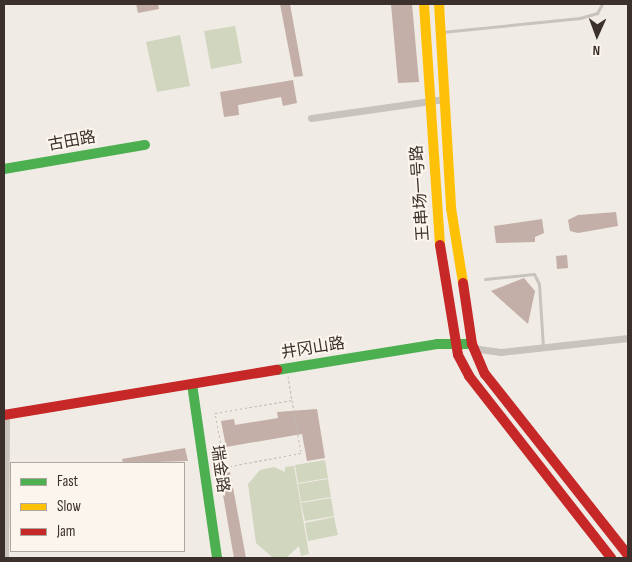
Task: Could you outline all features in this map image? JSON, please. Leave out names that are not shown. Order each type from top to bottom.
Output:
[{"type":"main road","name":"王串场一号路","points":[[424,4],[440,250],[456,345],[469,376],[613,558]]},
{"type":"main road","name":"王串场一号路","points":[[439,4],[455,251],[473,346]]},
{"type":"main road","name":"古田路","points":[[4,169],[145,145]]},
{"type":"main road","name":"王串场一号路","points":[[467,317],[473,346],[485,374],[628,555]]},
{"type":"main road","name":"井冈山路","points":[[5,417],[192,385],[456,345],[473,346]]},
{"type":"main road","name":"井冈山路","points":[[192,385],[456,345]]},
{"type":"main road","name":"王串场一号路","points":[[485,374],[628,551]]},
{"type":"main road","name":"瑞金路","points":[[192,385],[217,558]]},
{"type":"street","points":[[311,118],[445,99]]},
{"type":"street","name":"井冈山路","points":[[473,346],[501,352],[628,337]]},
{"type":"street","points":[[5,417],[5,558]]},
{"type":"lane","points":[[441,32],[580,18],[594,15],[602,4]]},
{"type":"lane","points":[[485,278],[534,274],[539,284],[543,346]]},
{"type":"path","points":[[287,372],[292,400],[301,454],[225,467],[215,413],[292,400]]},
{"type":"green space","points":[[235,26],[242,63],[211,69],[204,31]]},
{"type":"green space","points":[[180,35],[190,86],[157,92],[146,42]]},
{"type":"green space","points":[[325,460],[328,478],[298,483],[295,465]]},
{"type":"green space","points":[[294,466],[309,554],[301,556],[299,546],[286,558],[273,558],[256,543],[248,484],[260,470],[274,467],[285,472],[285,467]]},
{"type":"green space","points":[[328,479],[331,497],[301,502],[298,484]]},
{"type":"green space","points":[[331,498],[334,516],[305,521],[301,503]]},
{"type":"green space","points":[[334,517],[338,535],[308,541],[305,523]]},
{"type":"building","points":[[136,4],[158,4],[159,9],[138,13]]},
{"type":"building","points":[[280,4],[290,4],[303,76],[294,77]]},
{"type":"building","points":[[391,4],[412,4],[419,82],[398,83]]},
{"type":"building","points":[[293,80],[297,103],[283,106],[281,97],[238,105],[239,115],[224,117],[220,92]]},
{"type":"building","points":[[616,212],[618,226],[578,233],[570,231],[568,220],[578,215]]},
{"type":"building","points":[[542,219],[544,233],[535,237],[535,242],[496,243],[494,226]]},
{"type":"building","points":[[567,255],[568,268],[557,269],[556,256]]},
{"type":"building","points":[[524,278],[535,291],[528,324],[491,291]]},
{"type":"building","points":[[317,409],[325,458],[307,461],[302,434],[226,447],[221,421],[234,419],[235,425],[278,418],[277,412]]},
{"type":"building","points":[[185,448],[188,461],[123,462],[122,459]]},
{"type":"building","points":[[230,472],[246,558],[234,558],[223,495],[222,474]]},
{"type":"traffic: fast","points":[[4,169],[145,145]]},
{"type":"traffic: fast","points":[[277,370],[437,344],[472,344]]},
{"type":"traffic: fast","points":[[192,384],[217,558]]},
{"type":"traffic: slow","points":[[424,4],[440,245]]},
{"type":"traffic: slow","points":[[439,4],[451,208],[463,283]]},
{"type":"traffic: jam","points":[[440,245],[458,355],[469,376],[611,558]]},
{"type":"traffic: jam","points":[[463,283],[472,344],[485,374],[628,555]]},
{"type":"traffic: jam","points":[[4,415],[277,370]]}]
